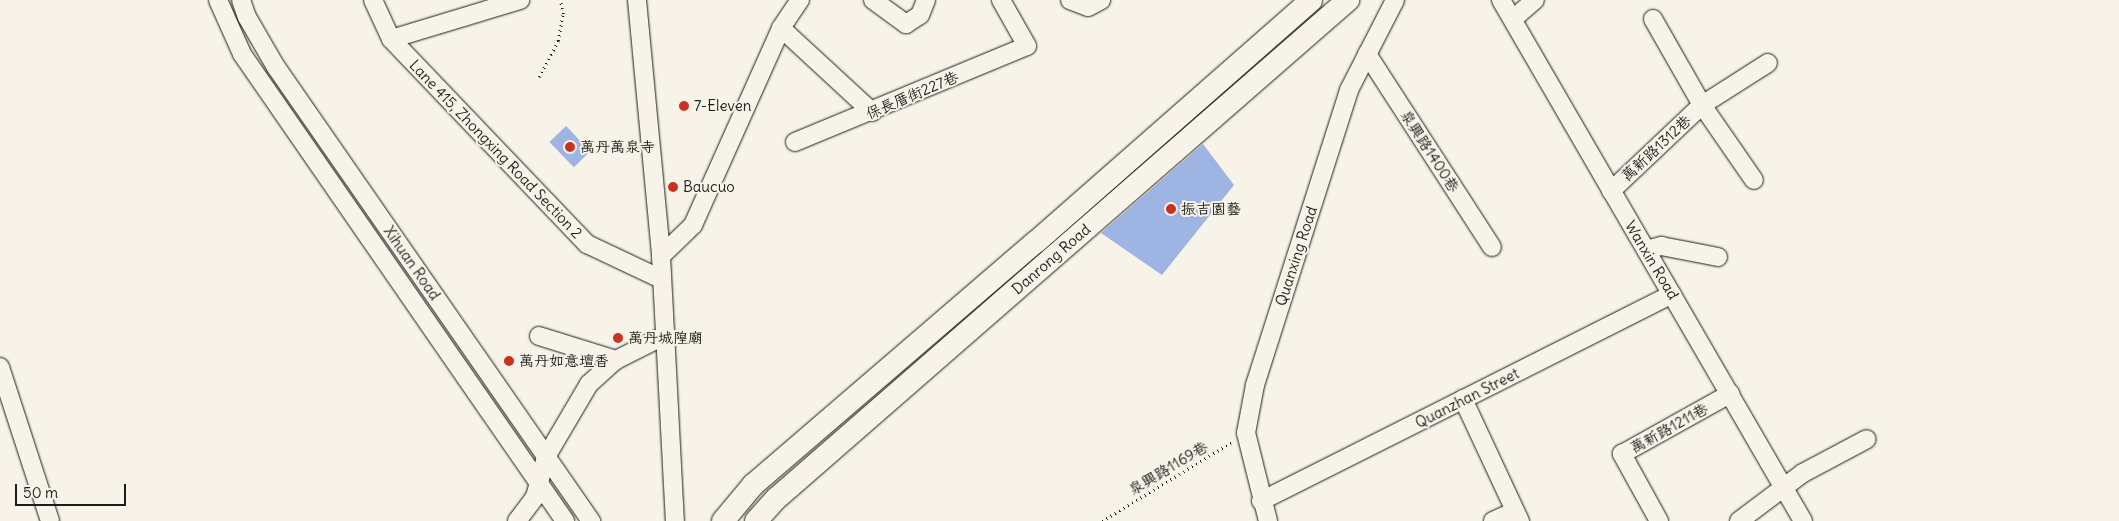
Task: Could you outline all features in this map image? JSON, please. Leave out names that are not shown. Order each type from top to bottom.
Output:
[{"type":"main road","name":"Danrong Road","points":[[723,521],[753,485],[1036,242],[1311,0]]},
{"type":"main road","name":"Danrong Road","points":[[756,521],[777,498],[1348,0]]},
{"type":"main road","points":[[1036,242],[1052,258]]},
{"type":"street","name":"Xihuan Road","points":[[218,0],[242,54],[565,521]]},
{"type":"street","name":"Xihuan Road","points":[[241,0],[247,17],[276,67],[591,521]]},
{"type":"street","name":"Lane 415, Zhongxing Road Section 2","points":[[373,0],[391,39],[587,244],[660,279]]},
{"type":"street","points":[[637,0],[661,256],[660,279],[675,521]]},
{"type":"street","points":[[661,256],[693,225],[781,28],[800,0]]},
{"type":"street","points":[[873,0],[906,24],[920,15],[926,0]]},
{"type":"street","name":"保長厝街227巷","points":[[795,142],[872,112],[1027,46],[1001,0]]},
{"type":"street","points":[[1070,0],[1088,7],[1101,0]]},
{"type":"street","name":"Quanxing Road","points":[[1268,521],[1261,501],[1246,434],[1255,385],[1349,90],[1395,0]]},
{"type":"street","name":"Wanxin Road","points":[[1501,0],[1803,521]]},
{"type":"street","points":[[1513,19],[1535,0]]},
{"type":"street","points":[[391,39],[514,1]]},
{"type":"street","points":[[1653,19],[1702,105]]},
{"type":"street","points":[[781,28],[872,112]]},
{"type":"street","name":"泉興路1400巷","points":[[1367,54],[1492,247]]},
{"type":"street","name":"萬新路1312巷","points":[[1611,191],[1702,105],[1768,63]]},
{"type":"street","name":"萬新路1312巷","points":[[1702,105],[1754,180]]},
{"type":"street","points":[[1646,250],[1661,246],[1718,257]]},
{"type":"street","name":"Quanzhan Street","points":[[1261,501],[1672,294]]},
{"type":"street","points":[[539,336],[616,360]]},
{"type":"street","points":[[517,521],[535,497],[537,480],[546,457],[589,384],[616,360],[664,336]]},
{"type":"street","points":[[0,367],[50,521]]},
{"type":"street","name":"萬新路1211巷","points":[[1659,521],[1622,454],[1730,394]]},
{"type":"street","points":[[1463,399],[1517,516],[1493,521]]},
{"type":"street","points":[[1739,521],[1803,473],[1867,439]]},
{"type":"path","points":[[539,76],[558,41],[563,14],[560,0]]},
{"type":"path","name":"泉興路1169巷","points":[[1102,521],[1246,434]]},
{"type":"building","name":"萬丹萬泉寺","points":[[566,126],[590,151],[574,167],[549,142]]},
{"type":"building","name":"振吉園藝","points":[[1203,144],[1234,185],[1162,275],[1101,233]]},
{"type":"place","name":"7-Eleven","points":[[684,106]]},
{"type":"place","name":"萬丹萬泉寺","points":[[570,147]]},
{"type":"place","name":"Baucuo","points":[[673,187]]},
{"type":"place","name":"振吉園藝","points":[[1171,209]]},
{"type":"place","name":"萬丹城隍廟","points":[[618,338]]},
{"type":"place","name":"萬丹如意壇香","points":[[509,361]]}]
